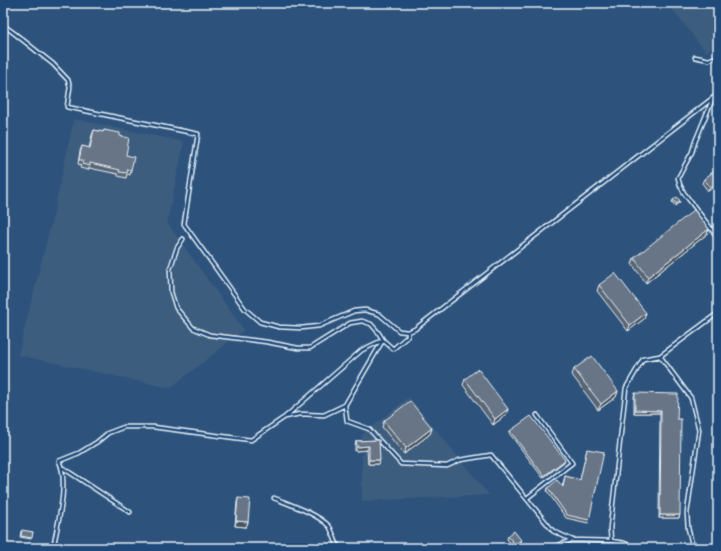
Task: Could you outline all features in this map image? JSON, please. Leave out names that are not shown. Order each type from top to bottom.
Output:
[{"type":"lane","points":[[3,25],[53,64],[68,80],[70,87],[67,107],[198,134],[184,224],[245,309],[260,322],[279,327],[301,328],[319,326],[354,311],[365,310],[379,314],[399,331],[408,332],[718,94]]},
{"type":"lane","points":[[695,57],[709,60],[718,56]]},
{"type":"lane","points":[[714,98],[692,152],[678,178],[684,193],[718,238]]},
{"type":"lane","points":[[183,239],[177,248],[170,269],[171,292],[176,308],[194,328],[210,335],[267,342],[298,348],[310,348],[350,323],[362,321],[371,324],[383,340],[393,349],[408,336],[408,332]]},
{"type":"lane","points":[[611,541],[610,528],[626,388],[643,359],[660,356],[718,313]]},
{"type":"lane","points":[[285,417],[300,414],[324,416],[345,405],[383,340]]},
{"type":"lane","points":[[55,548],[54,544],[63,486],[62,468],[59,461],[79,453],[108,433],[124,427],[153,427],[251,440],[285,417],[362,350],[383,340]]},
{"type":"lane","points":[[660,356],[691,398],[699,430],[687,514],[688,528],[693,548]]},
{"type":"lane","points":[[345,405],[347,421],[369,429],[401,464],[446,466],[460,460],[491,455],[553,531],[572,540]]},
{"type":"lane","points":[[526,498],[572,462],[537,414]]},
{"type":"lane","points":[[62,468],[130,512]]},
{"type":"lane","points":[[274,498],[311,514],[330,526],[333,537],[339,548]]},
{"type":"lane","points":[[552,548],[572,540],[611,541],[624,543],[635,548]]},
{"type":"shaded area","points":[[667,3],[718,3],[718,43],[706,52]]},
{"type":"shaded area","points":[[74,119],[184,142],[167,223],[244,330],[170,388],[18,355],[54,212]]},
{"type":"shaded area","points":[[409,397],[489,495],[362,501],[362,435]]},
{"type":"building","points":[[94,130],[120,133],[120,136],[129,138],[126,155],[134,157],[131,170],[128,169],[127,173],[90,163],[90,166],[82,164],[83,160],[79,160],[82,146],[90,148]]},
{"type":"building","points":[[718,168],[718,181],[710,187],[704,179]]},
{"type":"building","points":[[677,197],[680,201],[676,204],[673,200]]},
{"type":"building","points":[[694,210],[709,229],[648,277],[634,258]]},
{"type":"building","points":[[615,273],[646,313],[630,325],[599,285]]},
{"type":"building","points":[[592,356],[618,391],[601,404],[574,369]]},
{"type":"building","points":[[478,369],[508,409],[495,419],[465,379]]},
{"type":"building","points":[[635,393],[678,394],[677,419],[681,419],[680,515],[660,515],[661,411],[635,410]]},
{"type":"building","points":[[410,401],[432,428],[406,448],[384,421]]},
{"type":"building","points":[[531,416],[565,460],[544,476],[510,431]]},
{"type":"building","points":[[379,440],[380,460],[369,460],[369,446],[357,447],[356,441]]},
{"type":"building","points":[[587,449],[604,452],[589,520],[567,515],[548,488],[557,480],[563,487],[565,476],[580,480]]},
{"type":"building","points":[[238,498],[250,499],[248,522],[236,521]]},
{"type":"building","points":[[3,526],[6,527],[3,539]]},
{"type":"building","points":[[22,530],[33,532],[32,538],[21,536]]},
{"type":"building","points":[[514,531],[521,540],[515,545],[508,536]]}]
